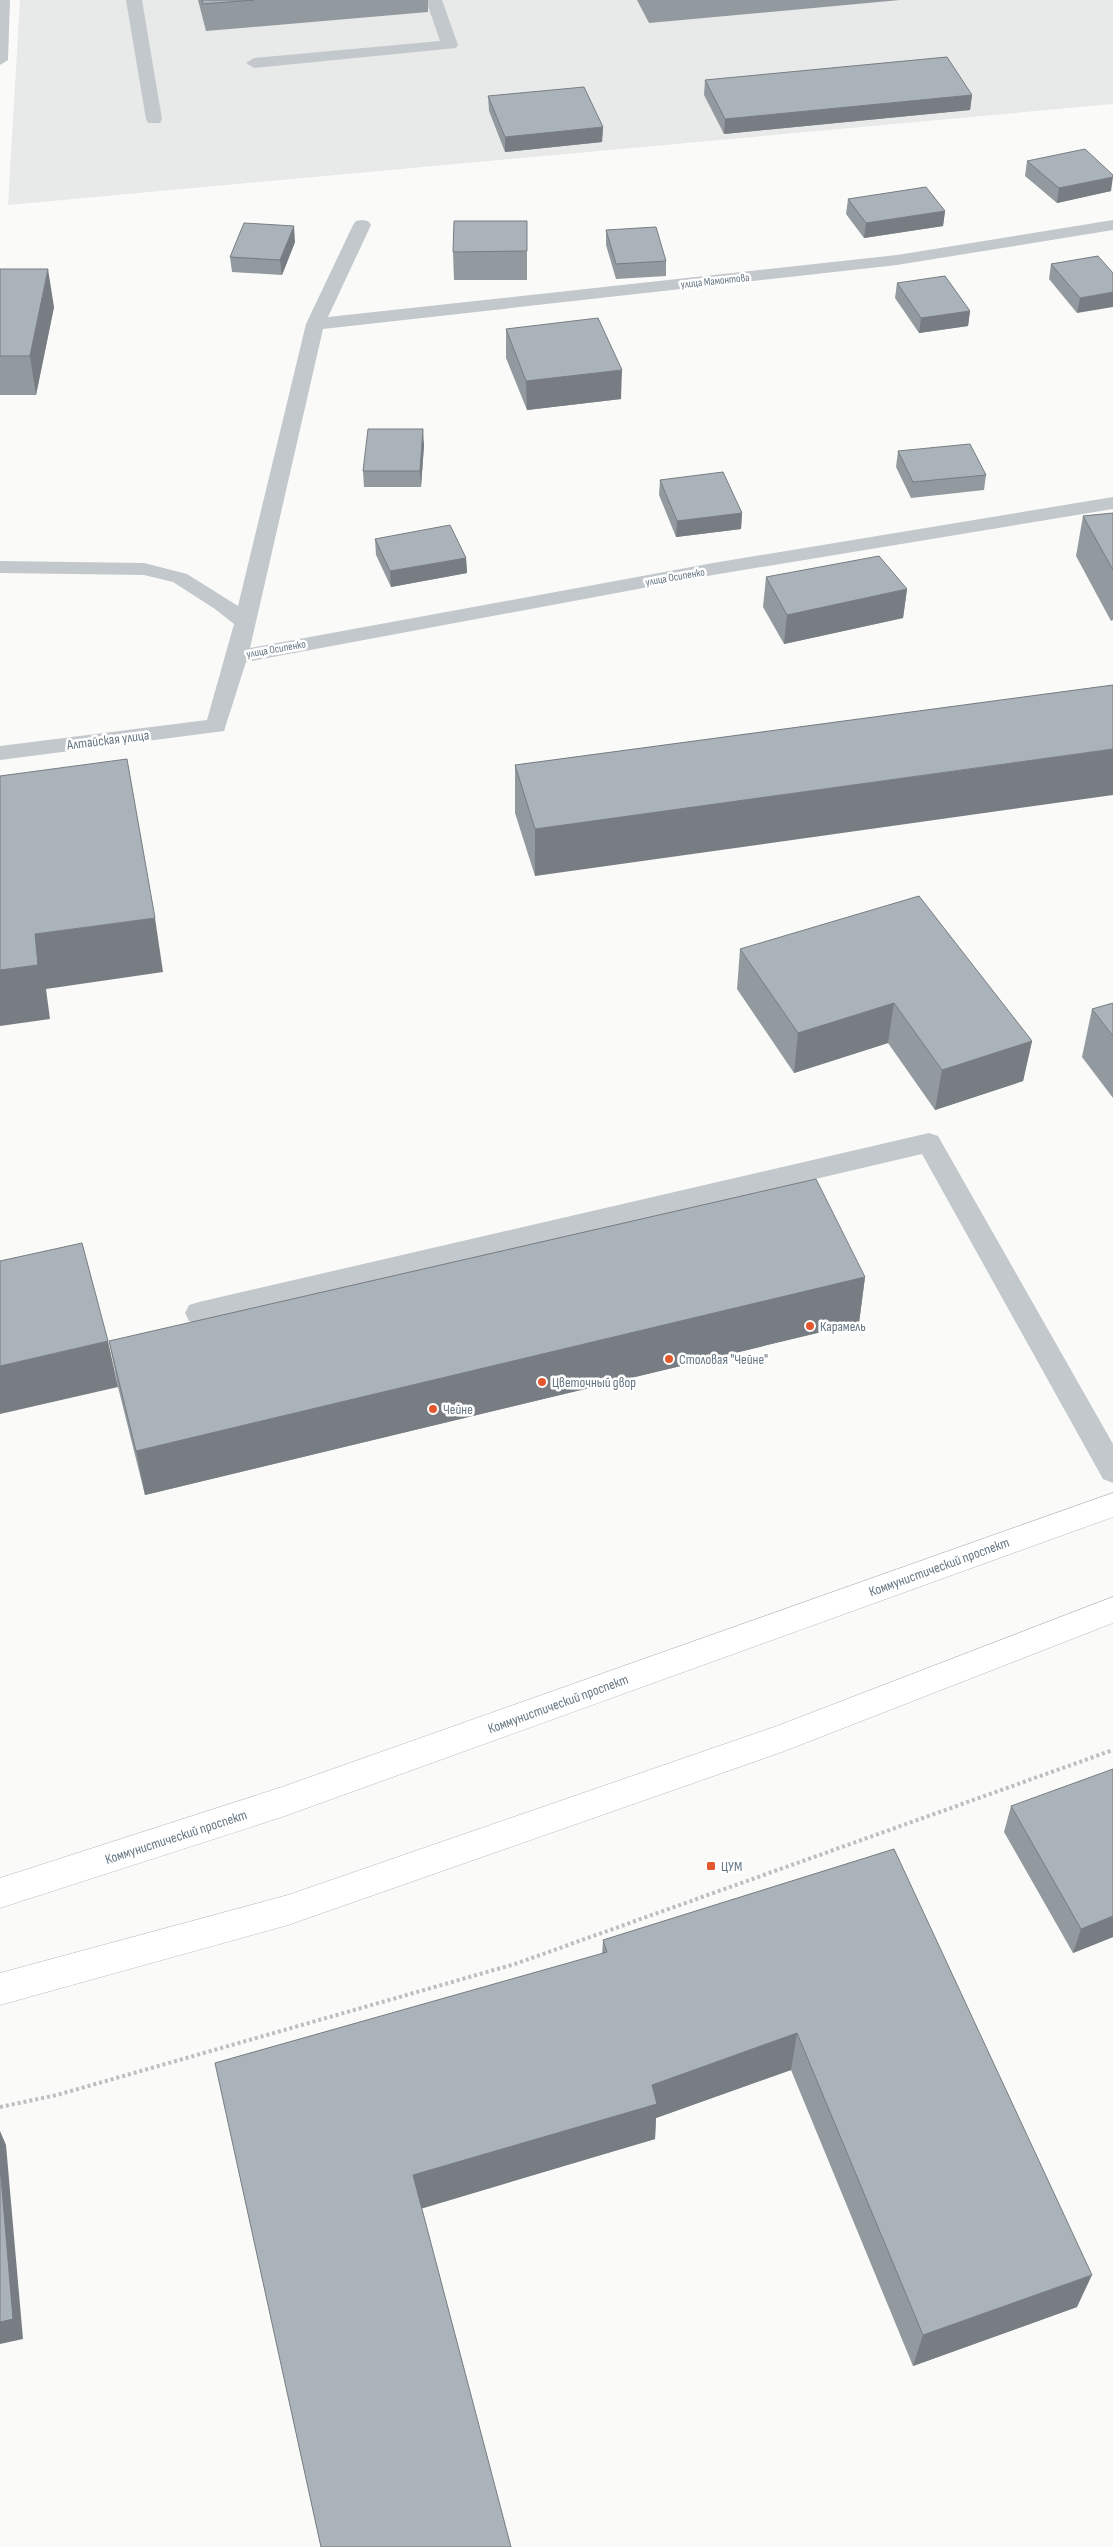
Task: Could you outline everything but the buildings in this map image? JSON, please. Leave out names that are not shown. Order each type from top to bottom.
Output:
[{"type":"main road","name":"Коммунистический проспект","points":[[0,1893],[282,1802],[1113,1505]]},
{"type":"main road","points":[[0,1989],[288,1910],[782,1738],[1113,1610]]},
{"type":"street","points":[[0,60],[2,0]]},
{"type":"street","points":[[134,0],[154,119]]},
{"type":"street","points":[[254,63],[450,45],[434,0]]},
{"type":"street","points":[[238,657],[315,324],[362,225]]},
{"type":"street","name":"улица Мамонтова","points":[[315,324],[897,260],[1113,226]]},
{"type":"street","name":"улица Осипенко","points":[[238,657],[713,570],[1113,503]]},
{"type":"street","points":[[0,567],[144,569],[180,578],[223,604],[245,623]]},
{"type":"street","name":"Алтайская улица","points":[[0,753],[216,726],[238,657]]},
{"type":"street","points":[[199,1313],[929,1143],[1113,1471]]},
{"type":"path","points":[[0,2107],[57,2095],[515,1964],[1113,1750]]},
{"type":"shaded area","points":[[20,0],[1113,0],[1113,104],[8,205]]},
{"type":"place","name":"Карамель","points":[[810,1326]]},
{"type":"place","name":"Столовая \"Чейне\"","points":[[669,1359]]},
{"type":"place","name":"Цветочный двор","points":[[542,1382]]},
{"type":"place","name":"Чейне","points":[[433,1409]]},
{"type":"place","name":"ЦУМ","points":[[711,1866]]}]
